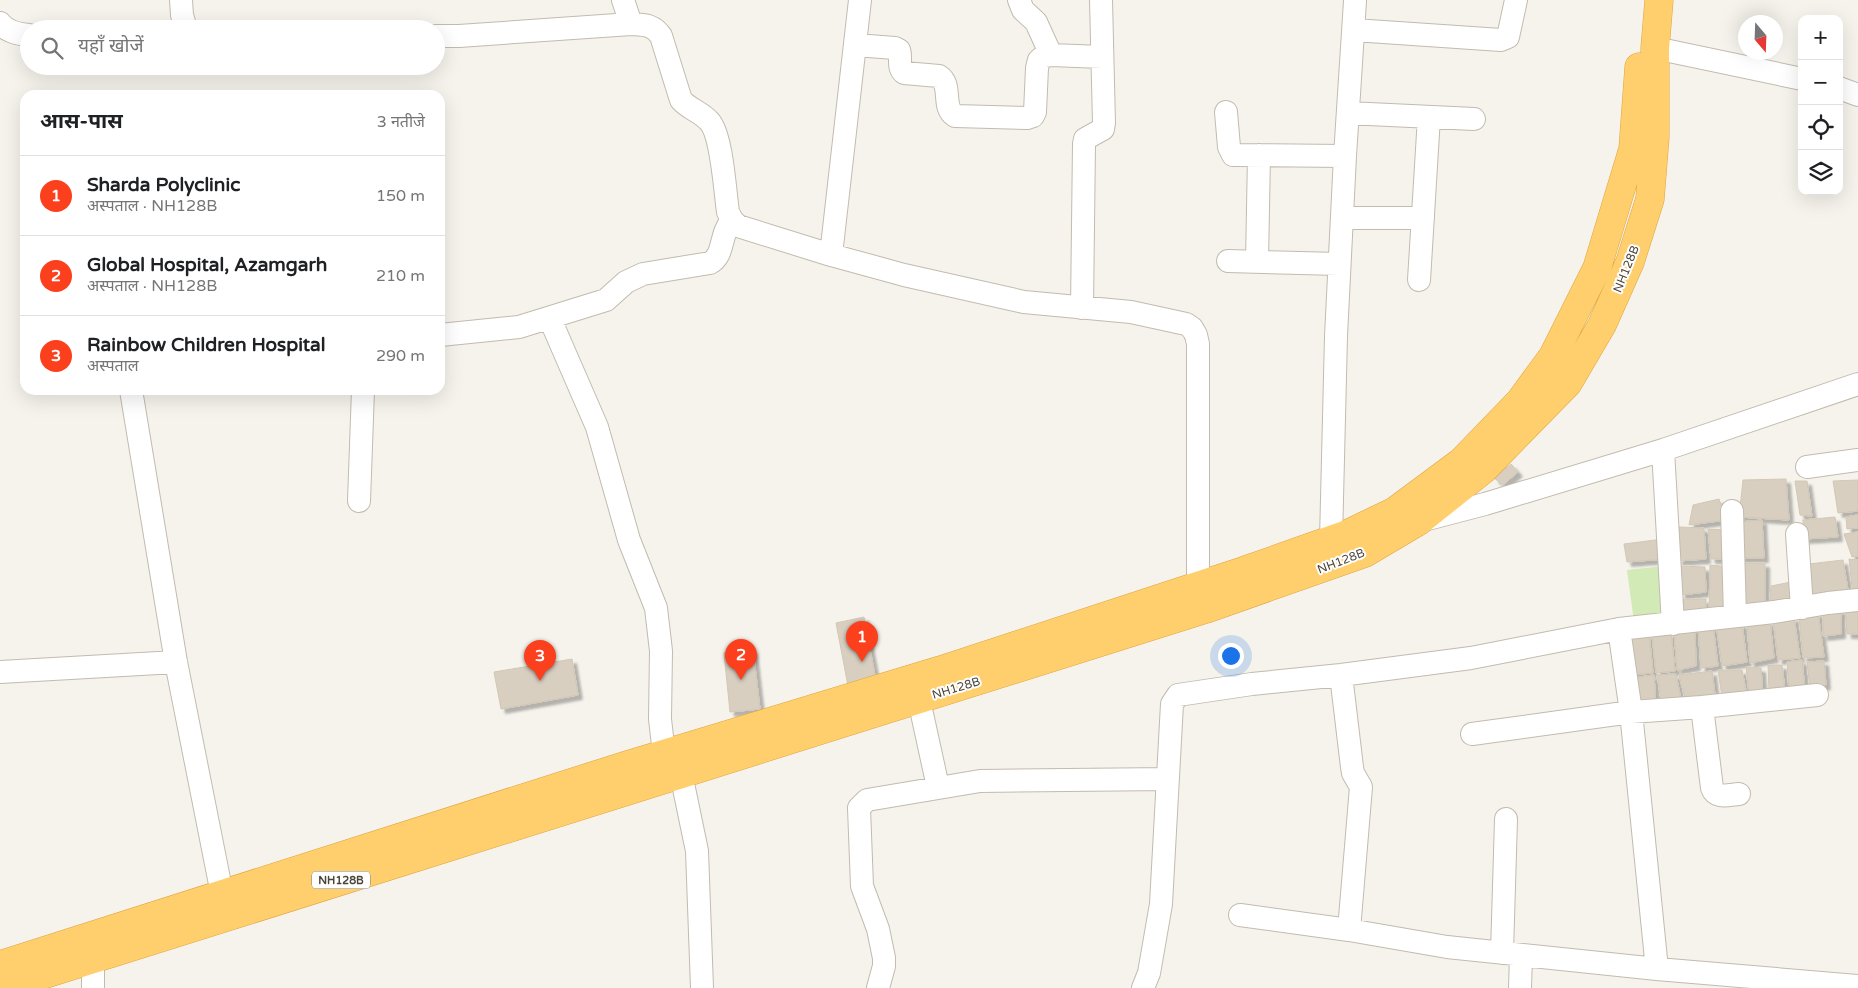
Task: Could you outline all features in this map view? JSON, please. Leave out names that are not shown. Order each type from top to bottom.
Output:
[{"type":"highway","points":[[0,965],[222,894],[673,764],[941,670],[1407,516],[1520,401],[1553,356],[1598,268],[1633,149],[1643,0]]},
{"type":"highway","name":"NH128B","points":[[1,988],[673,764],[919,700],[1206,609],[1365,553],[1407,516],[1483,470],[1568,383],[1602,325],[1630,262],[1650,199],[1656,137],[1655,48],[1659,0]]},
{"type":"street","points":[[181,0],[183,20]]},
{"type":"street","points":[[623,0],[631,24]]},
{"type":"street","points":[[831,255],[860,0]]},
{"type":"street","points":[[1019,0],[1023,10],[1036,22],[1051,55]]},
{"type":"street","points":[[1082,308],[1084,144],[1085,139],[1102,129],[1104,123],[1101,0]]},
{"type":"street","points":[[1354,30],[1501,40],[1508,37],[1516,0]]},
{"type":"street","points":[[1330,540],[1339,264],[1355,1]]},
{"type":"street","points":[[0,23],[11,32],[20,34]]},
{"type":"street","points":[[445,36],[631,24],[650,26],[656,29],[661,36],[681,100],[687,107],[709,120],[718,136],[727,206],[732,220],[738,226],[831,255],[1024,302],[1131,312],[1186,324],[1192,328],[1198,344],[1198,586]]},
{"type":"street","points":[[855,45],[895,48],[899,50],[900,68],[904,73],[939,76],[946,83],[949,110],[955,116],[1027,118],[1033,116],[1035,112],[1039,60],[1044,56],[1051,55],[1102,57]]},
{"type":"street","points":[[1655,48],[1798,78]]},
{"type":"street","points":[[1843,89],[1858,95]]},
{"type":"street","points":[[1226,112],[1230,152],[1233,155],[1345,156]]},
{"type":"street","points":[[1348,113],[1474,119]]},
{"type":"street","points":[[1419,280],[1429,117]]},
{"type":"street","points":[[1257,262],[1259,155]]},
{"type":"street","points":[[1342,218],[1423,218]]},
{"type":"street","points":[[445,335],[502,330],[550,319],[606,300],[626,282],[643,274],[710,263],[716,260],[720,254],[724,232],[732,220]]},
{"type":"street","points":[[1228,261],[1339,264]]},
{"type":"street","points":[[550,319],[597,427],[629,540],[656,608],[661,651],[660,720],[697,852],[702,988]]},
{"type":"street","points":[[1407,516],[1485,504],[1663,450],[1858,384]]},
{"type":"street","points":[[132,395],[176,662],[222,894]]},
{"type":"street","points":[[359,501],[363,395]]},
{"type":"street","points":[[1663,450],[1673,624]]},
{"type":"street","points":[[1807,467],[1858,460]]},
{"type":"street","points":[[1732,511],[1735,616]]},
{"type":"street","points":[[1797,534],[1802,608]]},
{"type":"street","points":[[1144,988],[1149,973],[1158,925],[1172,704],[1178,695],[1252,684],[1341,676],[1471,658],[1619,629],[1673,624],[1858,600]]},
{"type":"street","points":[[1619,629],[1631,712],[1657,969]]},
{"type":"street","points":[[0,672],[176,662]]},
{"type":"street","points":[[1341,676],[1353,773],[1361,787],[1349,930]]},
{"type":"street","points":[[1472,734],[1631,712],[1818,695]]},
{"type":"street","points":[[919,700],[938,787]]},
{"type":"street","points":[[1702,706],[1714,793],[1718,796],[1739,794]]},
{"type":"street","points":[[878,988],[884,966],[884,958],[878,929],[862,886],[859,808],[867,800],[980,781],[1168,779]]},
{"type":"street","points":[[1506,819],[1511,955],[1520,988]]},
{"type":"street","points":[[1240,915],[1511,955],[1657,969],[1784,984],[1858,986]]},
{"type":"street","points":[[93,958],[93,988]]},
{"type":"green space","points":[[1666,566],[1668,618],[1634,622],[1627,570]]},
{"type":"building","points":[[1511,464],[1518,472],[1503,485],[1494,478]]},
{"type":"building","points":[[1786,479],[1789,520],[1739,517],[1743,480]]},
{"type":"building","points":[[1858,480],[1858,511],[1838,513],[1833,481]]},
{"type":"building","points":[[1795,481],[1807,481],[1812,516],[1800,515]]},
{"type":"building","points":[[1719,499],[1726,520],[1689,525],[1693,505]]},
{"type":"building","points":[[1858,515],[1858,528],[1847,529],[1846,517]]},
{"type":"building","points":[[1835,517],[1838,537],[1804,539],[1803,520]]},
{"type":"building","points":[[1762,520],[1764,558],[1740,558],[1740,522]]},
{"type":"building","points":[[1679,527],[1704,528],[1706,559],[1678,561]]},
{"type":"building","points":[[1708,529],[1728,530],[1729,559],[1711,559]]},
{"type":"building","points":[[1858,532],[1858,556],[1852,557],[1844,534]]},
{"type":"building","points":[[1663,539],[1665,559],[1627,562],[1624,544]]},
{"type":"building","points":[[1849,559],[1858,560],[1858,593],[1853,595]]},
{"type":"building","points":[[1843,560],[1849,596],[1811,602],[1809,564]]},
{"type":"building","points":[[1738,563],[1765,563],[1765,604],[1739,605]]},
{"type":"building","points":[[1710,565],[1730,567],[1731,612],[1709,612]]},
{"type":"building","points":[[1679,566],[1705,567],[1706,592],[1681,595]]},
{"type":"building","points":[[1796,581],[1798,603],[1769,609],[1771,586]]},
{"type":"building","points":[[1678,599],[1706,599],[1706,616],[1676,619]]},
{"type":"building","points":[[1858,608],[1858,634],[1847,634],[1845,609]]},
{"type":"building","points":[[1841,609],[1841,634],[1823,636],[1823,612]]},
{"type":"building","points":[[1818,612],[1824,657],[1803,658],[1799,615]]},
{"type":"building","points":[[864,617],[877,686],[849,691],[836,623]]},
{"type":"building","points":[[1794,617],[1800,658],[1778,660],[1773,619]]},
{"type":"building","points":[[1770,621],[1774,658],[1750,663],[1747,622]]},
{"type":"building","points":[[1716,623],[1742,623],[1747,662],[1722,666]]},
{"type":"building","points":[[1713,625],[1718,666],[1701,668],[1698,627]]},
{"type":"building","points":[[1695,627],[1696,666],[1677,670],[1674,630]]},
{"type":"building","points":[[1671,632],[1675,671],[1656,673],[1652,635]]},
{"type":"building","points":[[1649,633],[1653,673],[1627,675],[1625,637]]},
{"type":"building","points":[[753,649],[760,709],[730,712],[724,653]]},
{"type":"building","points":[[572,659],[578,695],[501,709],[494,672]]},
{"type":"building","points":[[1802,660],[1805,689],[1789,690],[1787,662]]},
{"type":"building","points":[[1824,661],[1826,685],[1810,688],[1807,662]]},
{"type":"building","points":[[1768,665],[1782,665],[1785,691],[1769,691]]},
{"type":"building","points":[[1746,667],[1761,668],[1763,695],[1749,693]]},
{"type":"building","points":[[1718,670],[1742,670],[1747,696],[1722,697]]},
{"type":"building","points":[[1712,671],[1715,695],[1686,702],[1679,675]]},
{"type":"building","points":[[1676,674],[1681,700],[1662,705],[1657,675]]},
{"type":"building","points":[[1654,675],[1656,705],[1635,706],[1632,678]]},
{"type":"place","name":"Sharda Polyclinic","points":[[862,662]]},
{"type":"place","name":"Global Hospital, Azamgarh","points":[[741,680]]},
{"type":"place","name":"Rainbow Children Hospital","points":[[540,681]]}]
